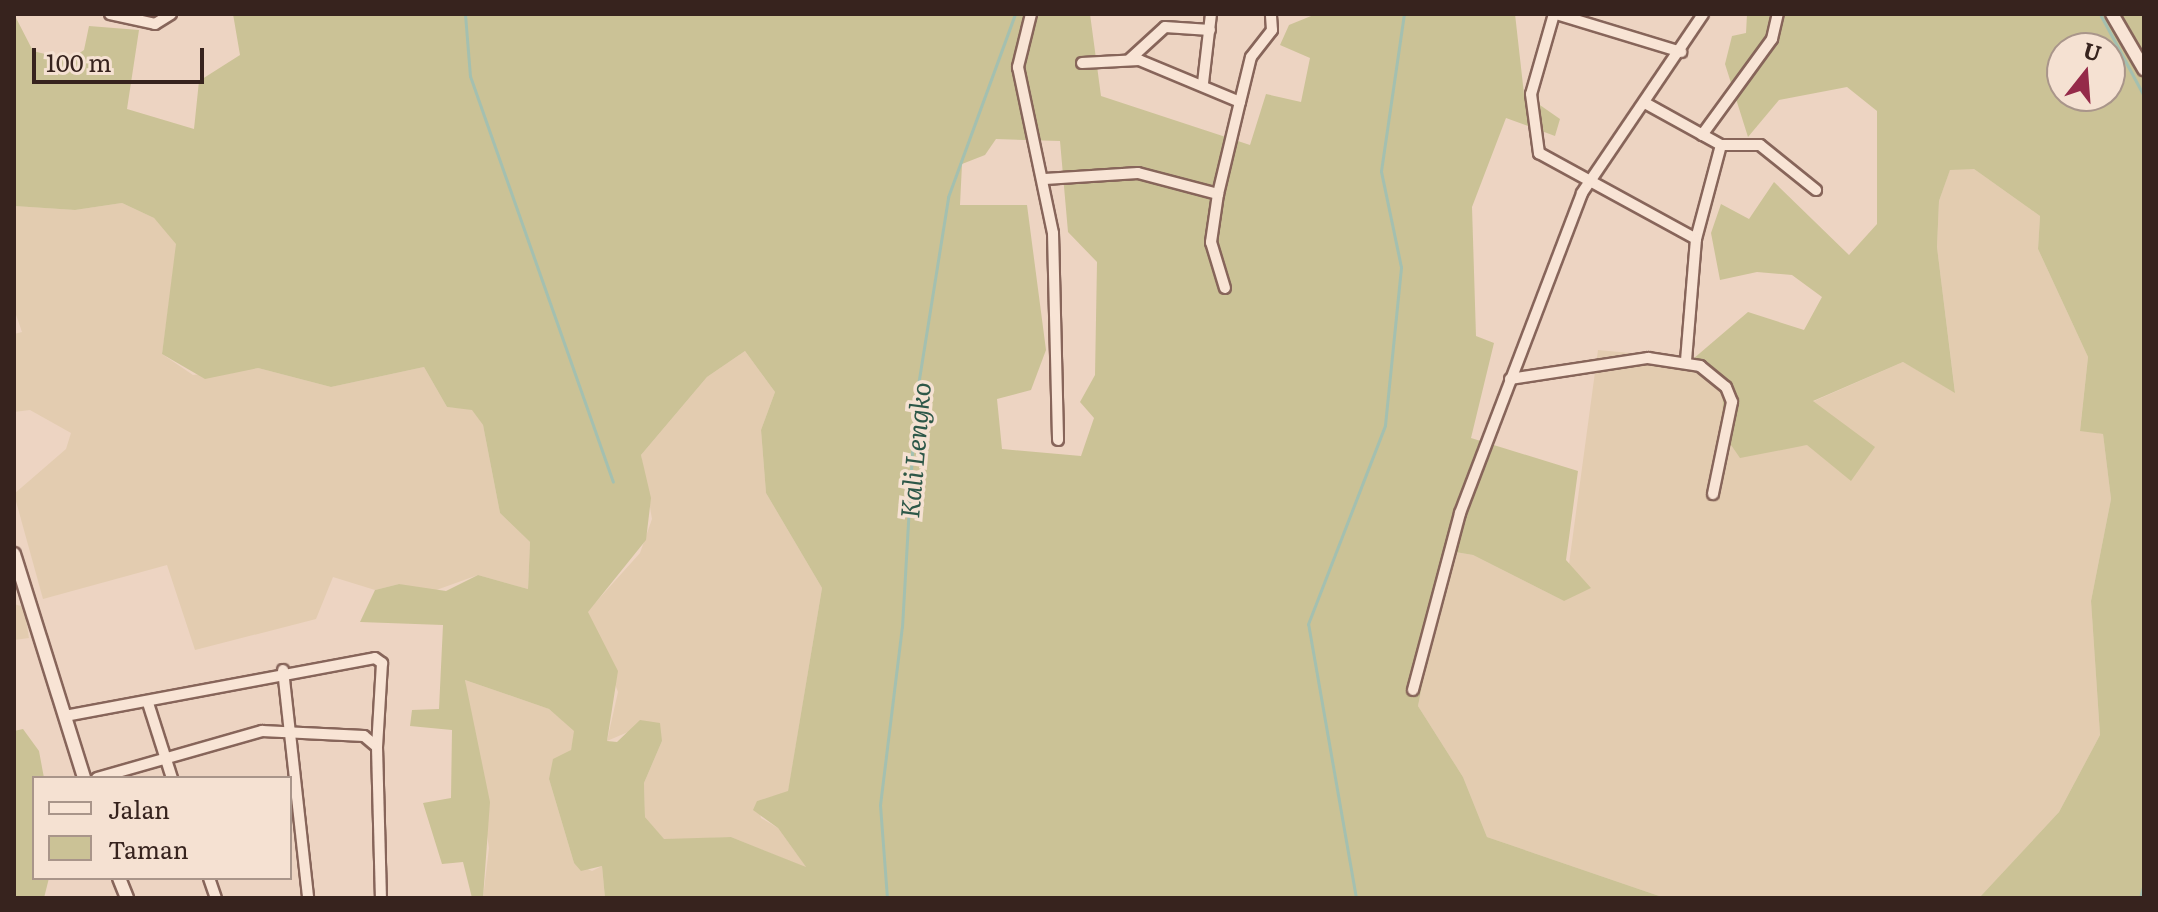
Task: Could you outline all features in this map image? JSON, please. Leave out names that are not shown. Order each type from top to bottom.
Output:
[{"type":"street","points":[[110,14],[155,24],[171,14]]},
{"type":"street","points":[[1031,14],[1019,87],[1045,179],[1053,233],[1058,440]]},
{"type":"street","points":[[1203,83],[1211,14]]},
{"type":"street","points":[[1225,288],[1211,242],[1218,194],[1251,57],[1272,30],[1271,14]]},
{"type":"street","points":[[1681,52],[1555,14],[1531,94],[1536,147],[1587,183],[1696,239]]},
{"type":"street","points":[[1413,690],[1460,513],[1587,183],[1681,52],[1703,14]]},
{"type":"street","points":[[1702,135],[1772,39],[1778,14]]},
{"type":"street","points":[[2112,14],[2144,69]]},
{"type":"street","points":[[1130,59],[1165,27],[1210,30]]},
{"type":"street","points":[[1082,63],[1130,59],[1203,83],[1240,102]]},
{"type":"street","points":[[1645,103],[1721,145],[1760,145],[1816,190]]},
{"type":"street","points":[[1686,361],[1696,239],[1721,145]]},
{"type":"street","points":[[1045,179],[1138,173],[1218,194]]},
{"type":"street","points":[[1510,379],[1618,360],[1686,361],[1717,377],[1732,402],[1713,494]]},
{"type":"street","points":[[14,554],[83,776]]},
{"type":"street","points":[[65,716],[148,703],[283,670],[379,659],[377,897]]},
{"type":"street","points":[[283,670],[292,730],[308,898]]},
{"type":"street","points":[[148,703],[171,776]]},
{"type":"street","points":[[106,776],[167,763],[243,735],[292,730],[354,733],[377,747]]},
{"type":"shaded area","points":[[1950,169],[1974,169],[2040,216],[2038,249],[2088,357],[2080,430],[2103,434],[2111,499],[2091,601],[2100,735],[2059,812],[1979,898],[1665,898],[1487,837],[1463,777],[1418,706],[1449,551],[1473,555],[1564,601],[1598,350],[1693,359],[1723,392],[1722,432],[1780,448],[1807,445],[1812,402],[1903,362],[1955,392],[1937,247],[1939,201]]},
{"type":"shaded area","points":[[122,203],[154,218],[177,244],[162,354],[193,375],[258,368],[331,387],[424,367],[447,407],[472,409],[483,425],[500,513],[530,542],[528,589],[478,575],[428,593],[399,584],[375,590],[333,577],[316,619],[195,650],[167,565],[43,599],[14,494],[66,449],[71,433],[30,410],[14,412],[14,334],[22,332],[14,309],[14,206],[75,210]]},
{"type":"shaded area","points":[[745,351],[775,392],[761,430],[766,493],[822,588],[788,792],[757,801],[761,818],[778,828],[807,868],[731,837],[664,840],[645,817],[644,783],[662,741],[635,729],[607,741],[618,692],[587,612],[640,553],[652,519],[641,455],[707,377]]},
{"type":"shaded area","points":[[14,604],[24,607],[29,638],[14,640]]},
{"type":"shaded area","points":[[465,680],[549,709],[575,731],[571,750],[549,779],[574,863],[592,871],[602,866],[605,898],[483,898],[489,848]]},
{"type":"green space","points":[[14,14],[33,51],[69,60],[84,50],[89,26],[139,30],[127,109],[194,129],[199,81],[240,55],[233,14],[1090,14],[1101,96],[1250,145],[1266,94],[1301,102],[1310,58],[1280,45],[1289,25],[1316,14],[1515,14],[1524,94],[1560,119],[1555,136],[1506,118],[1472,207],[1476,336],[1494,343],[1471,438],[1578,471],[1566,560],[1591,588],[1564,601],[1473,555],[1449,551],[1418,706],[1463,777],[1487,837],[1665,898],[605,898],[602,866],[581,871],[574,863],[549,779],[553,759],[571,750],[574,731],[549,709],[465,680],[490,802],[483,898],[472,898],[463,862],[442,864],[423,803],[451,798],[452,730],[410,726],[412,710],[439,709],[443,625],[360,622],[375,590],[399,584],[446,591],[478,575],[528,589],[530,542],[500,513],[483,425],[472,410],[447,407],[424,367],[331,387],[258,368],[205,379],[162,354],[176,244],[154,218],[122,203],[75,210],[14,206]],"holes":[[[996,139],[1060,141],[1068,232],[1097,262],[1095,375],[1080,402],[1094,418],[1081,456],[1002,449],[997,399],[1031,390],[1046,350],[1027,205],[960,205],[962,164],[985,155]],[[745,351],[775,392],[761,430],[766,493],[822,588],[788,791],[757,801],[753,810],[778,828],[806,867],[731,837],[664,839],[645,817],[644,783],[662,741],[660,723],[640,720],[617,742],[607,741],[618,671],[588,612],[646,540],[651,498],[641,455],[707,377]]]},
{"type":"green space","points":[[1747,14],[2144,14],[2144,898],[1979,898],[2059,812],[2100,735],[2091,601],[2111,499],[2103,434],[2080,431],[2088,357],[2038,249],[2040,216],[1974,169],[1950,170],[1939,201],[1937,247],[1955,393],[1903,362],[1813,401],[1875,447],[1851,481],[1807,445],[1740,458],[1722,432],[1723,392],[1693,359],[1748,312],[1804,330],[1822,297],[1792,275],[1757,272],[1720,280],[1711,233],[1721,204],[1749,219],[1774,182],[1849,255],[1877,224],[1877,111],[1847,87],[1779,100],[1748,137],[1725,64],[1732,36],[1746,33]]},
{"type":"green space","points":[[23,729],[39,751],[44,776],[32,776],[32,880],[48,880],[44,898],[14,898],[14,731]]},
{"type":"waterway","points":[[465,14],[470,76],[613,482]]},
{"type":"waterway","name":"Kali Lengko","points":[[887,898],[880,805],[902,627],[915,404],[948,197],[1015,14]]},
{"type":"waterway","points":[[1356,898],[1308,624],[1385,425],[1401,267],[1381,171],[1404,14]]},
{"type":"waterway","points":[[2100,14],[2144,96]]},
{"type":"waterway","points":[[2140,898],[2144,883]]}]
